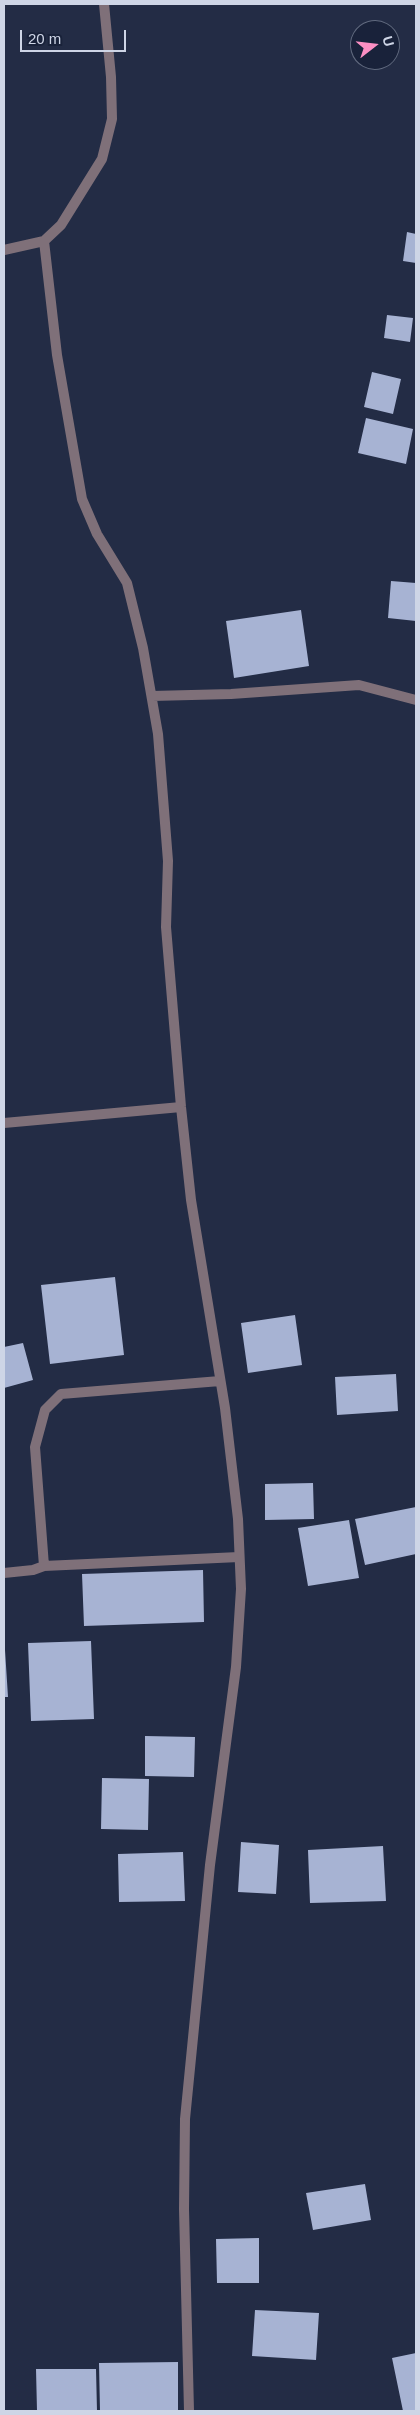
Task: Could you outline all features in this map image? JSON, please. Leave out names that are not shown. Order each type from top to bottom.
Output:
[{"type":"street","points":[[4,250],[44,240],[61,225],[102,159],[112,119],[111,77],[104,4]]},
{"type":"street","points":[[44,240],[59,364],[82,499],[97,534],[127,583],[143,648],[158,734],[168,861],[166,927],[181,1107],[191,1200],[225,1408],[237,1510],[241,1590],[236,1667],[210,1865],[185,2119],[184,2209],[189,2411]]},
{"type":"street","points":[[152,696],[231,694],[359,685],[416,700]]},
{"type":"street","points":[[4,1122],[181,1107]]},
{"type":"street","points":[[44,1566],[35,1447],[45,1410],[61,1394],[220,1381]]},
{"type":"street","points":[[4,1573],[33,1570],[44,1566],[239,1557]]},
{"type":"building","points":[[407,232],[416,234],[416,263],[403,261]]},
{"type":"building","points":[[387,315],[413,318],[410,342],[384,338]]},
{"type":"building","points":[[372,372],[401,379],[393,414],[364,407]]},
{"type":"building","points":[[366,418],[413,429],[406,464],[358,453]]},
{"type":"building","points":[[391,581],[416,583],[416,621],[388,618]]},
{"type":"building","points":[[301,610],[309,666],[234,678],[226,621]]},
{"type":"building","points":[[115,1277],[124,1355],[50,1364],[41,1285]]},
{"type":"building","points":[[295,1315],[302,1365],[248,1373],[241,1323]]},
{"type":"building","points":[[23,1343],[33,1380],[4,1388],[4,1347]]},
{"type":"building","points":[[396,1374],[398,1411],[337,1415],[335,1377]]},
{"type":"building","points":[[313,1483],[314,1519],[265,1520],[265,1484]]},
{"type":"building","points":[[416,1507],[416,1554],[365,1565],[355,1519]]},
{"type":"building","points":[[349,1520],[359,1578],[308,1586],[298,1528]]},
{"type":"building","points":[[203,1570],[204,1622],[84,1626],[82,1574]]},
{"type":"building","points":[[91,1641],[94,1719],[31,1721],[28,1643]]},
{"type":"building","points":[[5,1650],[8,1697],[4,1697]]},
{"type":"building","points":[[145,1736],[195,1737],[194,1777],[145,1776]]},
{"type":"building","points":[[102,1778],[149,1779],[148,1830],[101,1829]]},
{"type":"building","points":[[241,1842],[279,1845],[276,1894],[238,1892]]},
{"type":"building","points":[[383,1846],[386,1901],[310,1903],[308,1850]]},
{"type":"building","points":[[183,1852],[185,1901],[119,1902],[118,1854]]},
{"type":"building","points":[[365,2184],[371,2220],[313,2230],[306,2193]]},
{"type":"building","points":[[259,2238],[259,2283],[217,2283],[216,2239]]},
{"type":"building","points":[[255,2310],[319,2313],[316,2360],[252,2356]]},
{"type":"building","points":[[416,2353],[416,2411],[403,2411],[392,2358]]},
{"type":"building","points":[[178,2362],[178,2411],[100,2411],[99,2363]]},
{"type":"building","points":[[36,2369],[96,2369],[97,2411],[37,2411]]}]
